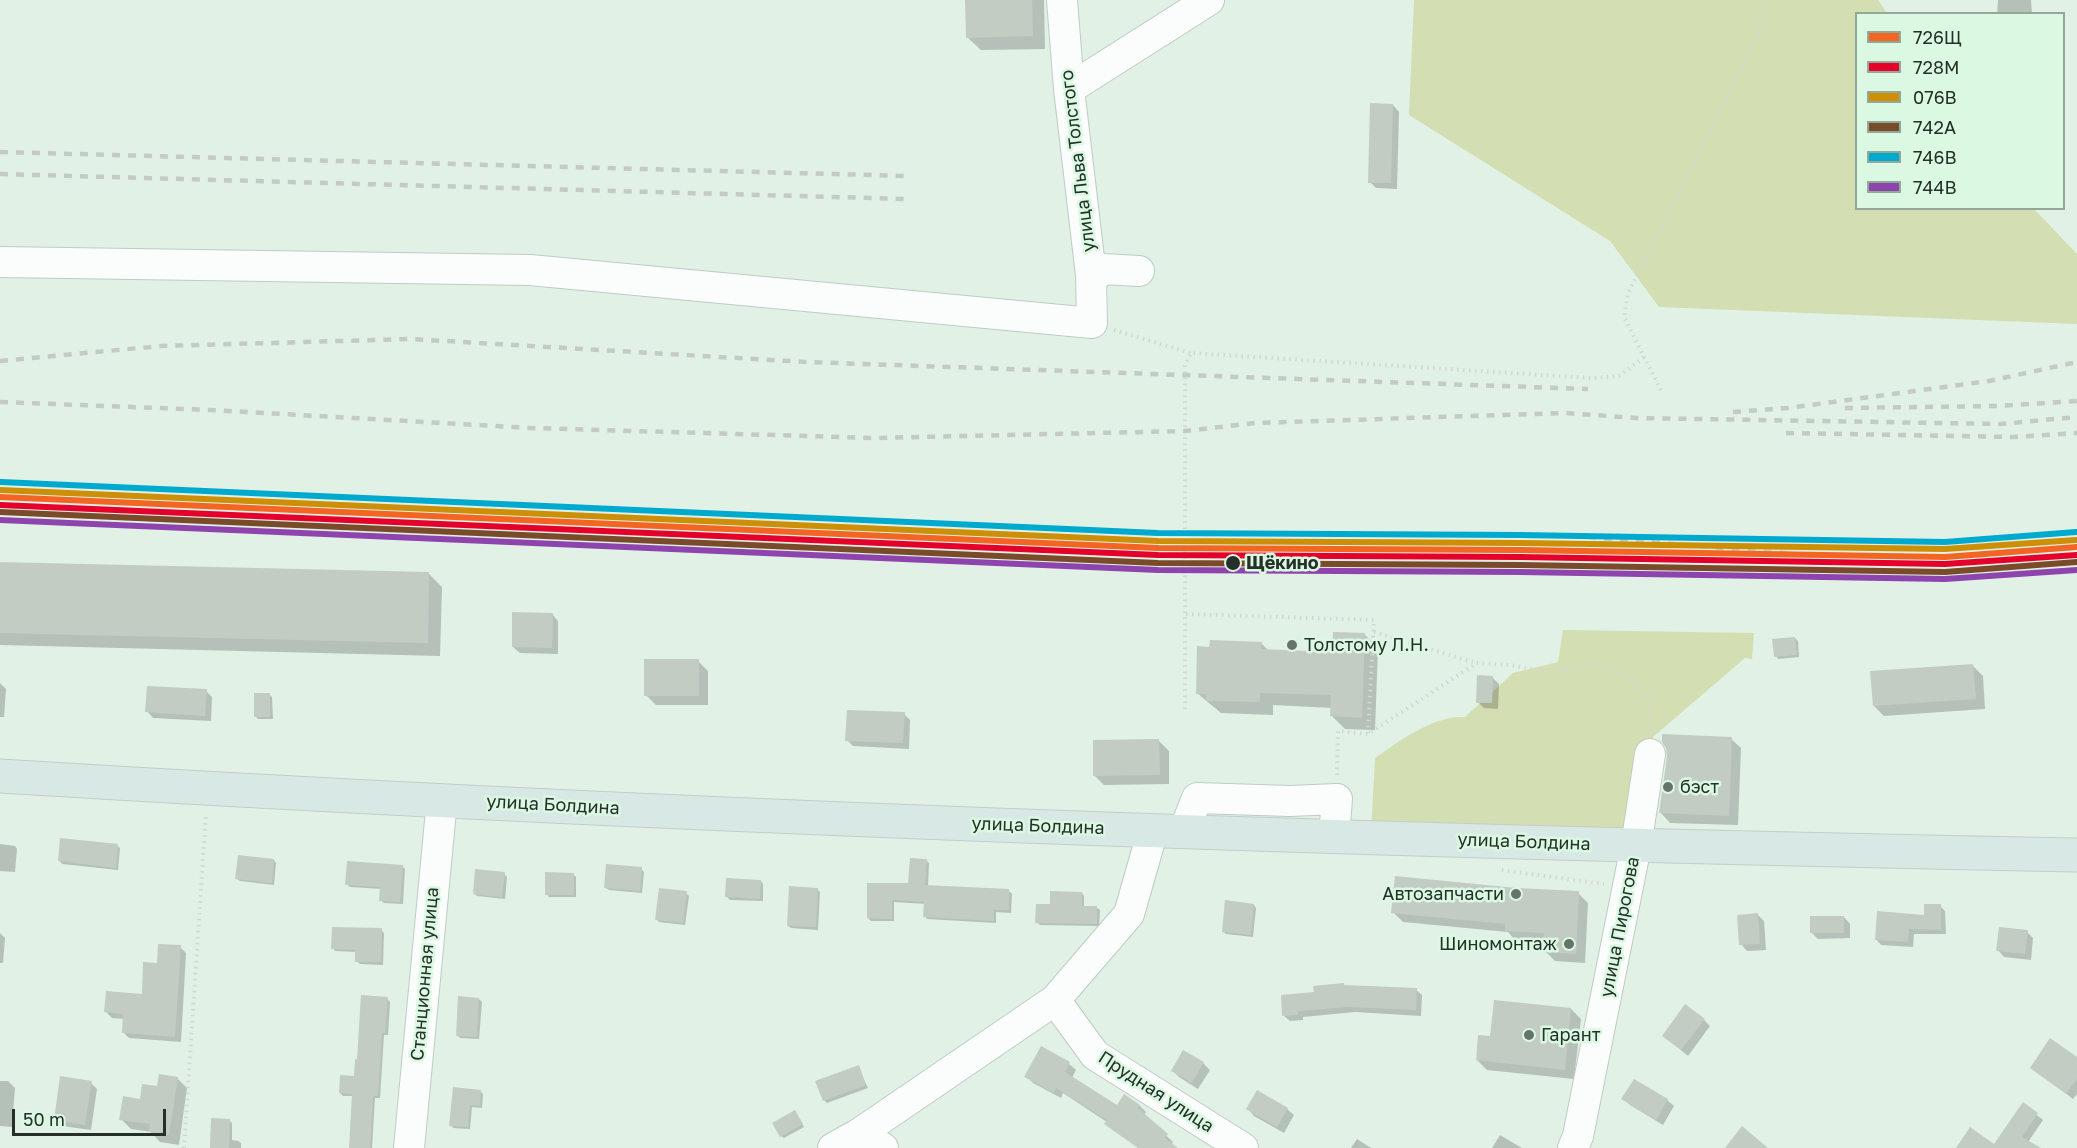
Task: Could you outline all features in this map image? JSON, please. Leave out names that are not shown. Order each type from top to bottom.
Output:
[{"type":"main road","name":"улица Болдина","points":[[0,776],[207,789],[976,824],[1636,846],[2077,855]]},
{"type":"street","name":"улица Льва Толстого","points":[[1062,0],[1069,89],[1091,275],[1092,323]]},
{"type":"street","points":[[1069,89],[1209,0]]},
{"type":"street","points":[[0,262],[530,270],[1092,323]]},
{"type":"street","points":[[1091,275],[1098,274],[1103,269],[1139,271]]},
{"type":"street","name":"улица Пирогова","points":[[1583,1144],[1650,754]]},
{"type":"street","points":[[832,1148],[871,1140],[1055,1000],[1129,914],[1168,831],[1197,798],[1290,801],[1337,799],[1334,836]]},
{"type":"street","name":"Станционная улица","points":[[409,1148],[442,800]]},
{"type":"street","name":"Прудная улица","points":[[1055,1000],[1095,1055],[1242,1148]]},
{"type":"path","points":[[1661,390],[1624,317],[1628,293],[1755,40],[1768,0]]},
{"type":"path","points":[[1092,323],[1191,353],[1592,378],[1619,376],[1644,357]]},
{"type":"path","points":[[1185,709],[1185,365],[1191,353]]},
{"type":"path","points":[[1185,614],[1374,620],[1368,734]]},
{"type":"path","points":[[1374,632],[1477,663],[1510,665],[1547,672],[1593,665],[1614,670],[1632,680],[1651,704],[1650,754]]},
{"type":"path","points":[[1337,799],[1338,731],[1368,734],[1477,663]]},
{"type":"path","points":[[184,1148],[207,789]]},
{"type":"path","points":[[1495,869],[1613,885]]},
{"type":"green space","points":[[1414,0],[1878,0],[1886,12],[1855,12],[1855,210],[2035,210],[2077,254],[2077,324],[1659,307],[1610,241],[1409,115]]},
{"type":"green space","points":[[1563,630],[1754,633],[1752,659],[1745,658],[1653,737],[1654,776],[1630,780],[1623,838],[1371,833],[1375,758],[1417,730],[1441,720],[1465,717],[1513,673],[1558,662]]},
{"type":"building","points":[[965,0],[1032,0],[1033,36],[966,38]]},
{"type":"building","points":[[1370,103],[1393,104],[1391,183],[1368,183]]},
{"type":"building","points":[[0,562],[429,572],[428,643],[0,633]]},
{"type":"building","points":[[512,612],[553,613],[552,648],[512,647]]},
{"type":"building","points":[[1333,632],[1365,633],[1362,718],[1330,716],[1331,695],[1260,693],[1260,702],[1206,701],[1206,694],[1196,694],[1197,646],[1209,647],[1210,640],[1262,642],[1261,649],[1332,652]]},
{"type":"building","points":[[1795,637],[1797,655],[1774,657],[1772,639]]},
{"type":"building","points":[[644,659],[699,659],[699,696],[644,696]]},
{"type":"building","points":[[1973,664],[1976,699],[1873,706],[1870,671]]},
{"type":"building","points":[[1477,675],[1493,676],[1492,703],[1476,703]]},
{"type":"building","points":[[147,686],[207,689],[205,716],[145,712]]},
{"type":"building","points":[[254,693],[270,693],[270,717],[254,717]]},
{"type":"building","points":[[847,710],[905,712],[903,743],[845,741]]},
{"type":"building","points":[[1662,734],[1732,737],[1729,816],[1659,813],[1667,757]]},
{"type":"building","points":[[1159,739],[1160,775],[1093,776],[1093,740]]},
{"type":"building","points":[[60,838],[118,844],[116,868],[58,861]]},
{"type":"building","points":[[238,855],[274,859],[272,883],[235,879]]},
{"type":"building","points":[[910,858],[927,859],[925,885],[1009,889],[1009,910],[994,910],[994,921],[923,917],[924,902],[892,900],[892,919],[867,918],[867,883],[908,883]]},
{"type":"building","points":[[347,861],[403,865],[400,902],[379,901],[380,887],[345,885]]},
{"type":"building","points":[[606,864],[642,867],[640,891],[604,888]]},
{"type":"building","points":[[475,869],[505,872],[502,897],[473,894]]},
{"type":"building","points":[[545,872],[574,873],[574,895],[545,895]]},
{"type":"building","points":[[1395,876],[1516,888],[1579,891],[1576,954],[1543,952],[1544,933],[1505,931],[1505,924],[1391,913]]},
{"type":"building","points":[[726,878],[761,880],[760,899],[725,897]]},
{"type":"building","points":[[789,886],[818,888],[816,927],[787,926]]},
{"type":"building","points":[[659,888],[687,891],[683,923],[655,920]]},
{"type":"building","points":[[1050,891],[1082,892],[1082,906],[1097,906],[1097,924],[1035,923],[1036,904],[1050,904]]},
{"type":"building","points":[[1225,900],[1254,904],[1251,935],[1222,932]]},
{"type":"building","points":[[1924,904],[1941,904],[1941,930],[1909,929],[1908,942],[1875,940],[1877,911],[1924,915]]},
{"type":"building","points":[[1758,913],[1760,944],[1739,945],[1737,915]]},
{"type":"building","points":[[1810,916],[1844,916],[1844,933],[1810,933]]},
{"type":"building","points":[[332,927],[382,928],[381,962],[355,962],[355,950],[331,949]]},
{"type":"building","points":[[1999,927],[2028,930],[2025,954],[1996,951]]},
{"type":"building","points":[[158,944],[181,945],[175,1037],[122,1033],[123,1014],[104,1012],[106,991],[142,994],[143,962],[157,963]]},
{"type":"building","points":[[1344,983],[1344,985],[1417,988],[1416,1010],[1348,1007],[1298,1011],[1298,1015],[1282,1016],[1281,995],[1314,992],[1313,986]]},
{"type":"building","points":[[361,995],[388,997],[385,1033],[382,1033],[378,1096],[373,1096],[370,1148],[349,1148],[352,1094],[339,1093],[340,1075],[354,1076]]},
{"type":"building","points":[[458,996],[479,998],[477,1037],[456,1036]]},
{"type":"building","name":"Гарант","points":[[1494,1000],[1571,1008],[1565,1070],[1476,1060],[1478,1035],[1490,1036]]},
{"type":"building","points":[[1685,1004],[1705,1019],[1681,1050],[1662,1036]]},
{"type":"building","points":[[2050,1038],[2077,1057],[2077,1079],[2066,1094],[2030,1068]]},
{"type":"building","points":[[1041,1046],[1070,1062],[1065,1072],[1117,1105],[1124,1094],[1140,1105],[1138,1108],[1168,1134],[1165,1138],[1178,1148],[1138,1148],[1104,1124],[1107,1120],[1056,1088],[1054,1093],[1024,1077]]},
{"type":"building","points":[[1183,1050],[1204,1062],[1192,1083],[1171,1071]]},
{"type":"building","points":[[859,1065],[866,1085],[823,1101],[815,1081]]},
{"type":"building","points":[[159,1074],[178,1077],[169,1135],[149,1132],[150,1124],[119,1120],[123,1096],[140,1099],[142,1084],[157,1086]]},
{"type":"building","points":[[60,1076],[92,1081],[85,1125],[54,1120]]},
{"type":"building","points":[[1634,1079],[1668,1099],[1656,1120],[1621,1099]]},
{"type":"building","points":[[453,1087],[481,1090],[480,1106],[470,1105],[468,1127],[449,1126]]},
{"type":"building","points":[[1257,1090],[1288,1108],[1277,1127],[1246,1109]]},
{"type":"building","points":[[2023,1102],[2038,1113],[2022,1137],[2041,1148],[1956,1148],[1970,1127],[1994,1144]]},
{"type":"building","points":[[795,1110],[803,1124],[780,1137],[772,1123]]},
{"type":"building","points":[[211,1118],[230,1119],[229,1148],[210,1148]]},
{"type":"building","points":[[1742,1126],[1768,1148],[1725,1148]]},
{"type":"railway","points":[[0,152],[908,176]]},
{"type":"railway","points":[[0,174],[907,199]]},
{"type":"railway","points":[[0,361],[161,346],[411,339],[806,362],[1588,389]]},
{"type":"railway","points":[[1733,412],[1788,408],[1989,381],[2077,362]]},
{"type":"railway","points":[[1845,408],[1996,406],[2077,401]]},
{"type":"railway","points":[[0,402],[211,410],[531,428],[875,438],[1185,431],[1255,423],[1565,413],[1637,418],[2000,424],[2077,417]]},
{"type":"railway","points":[[1786,433],[2014,437],[2077,433]]},
{"type":"railway","points":[[1588,537],[1809,555]]},
{"type":"transit line","name":"746В","points":[[1,482],[1158,533],[1520,535],[1945,542],[2076,532]]},
{"type":"transit line","name":"076В","points":[[0,490],[1158,541],[1945,549],[2076,540]]},
{"type":"transit line","name":"726Щ","points":[[0,497],[1158,548],[1520,550],[1945,557],[2077,547]]},
{"type":"transit line","name":"728М","points":[[0,505],[1158,555],[1520,557],[1945,564],[2077,555]]},
{"type":"transit line","name":"742А","points":[[0,512],[1158,563],[1520,565],[1945,572],[2077,562]]},
{"type":"transit line","name":"744В","points":[[0,520],[1158,570],[1520,572],[1945,579],[2077,570]]},
{"type":"place","name":"Щёкино","points":[[1233,563]]},
{"type":"place","name":"Толстому Л.Н.","points":[[1292,645]]},
{"type":"place","name":"бэст","points":[[1668,787]]},
{"type":"place","name":"Автозапчасти","points":[[1516,894]]},
{"type":"place","name":"Шиномонтаж","points":[[1569,944]]},
{"type":"place","name":"Гарант","points":[[1529,1035]]}]
